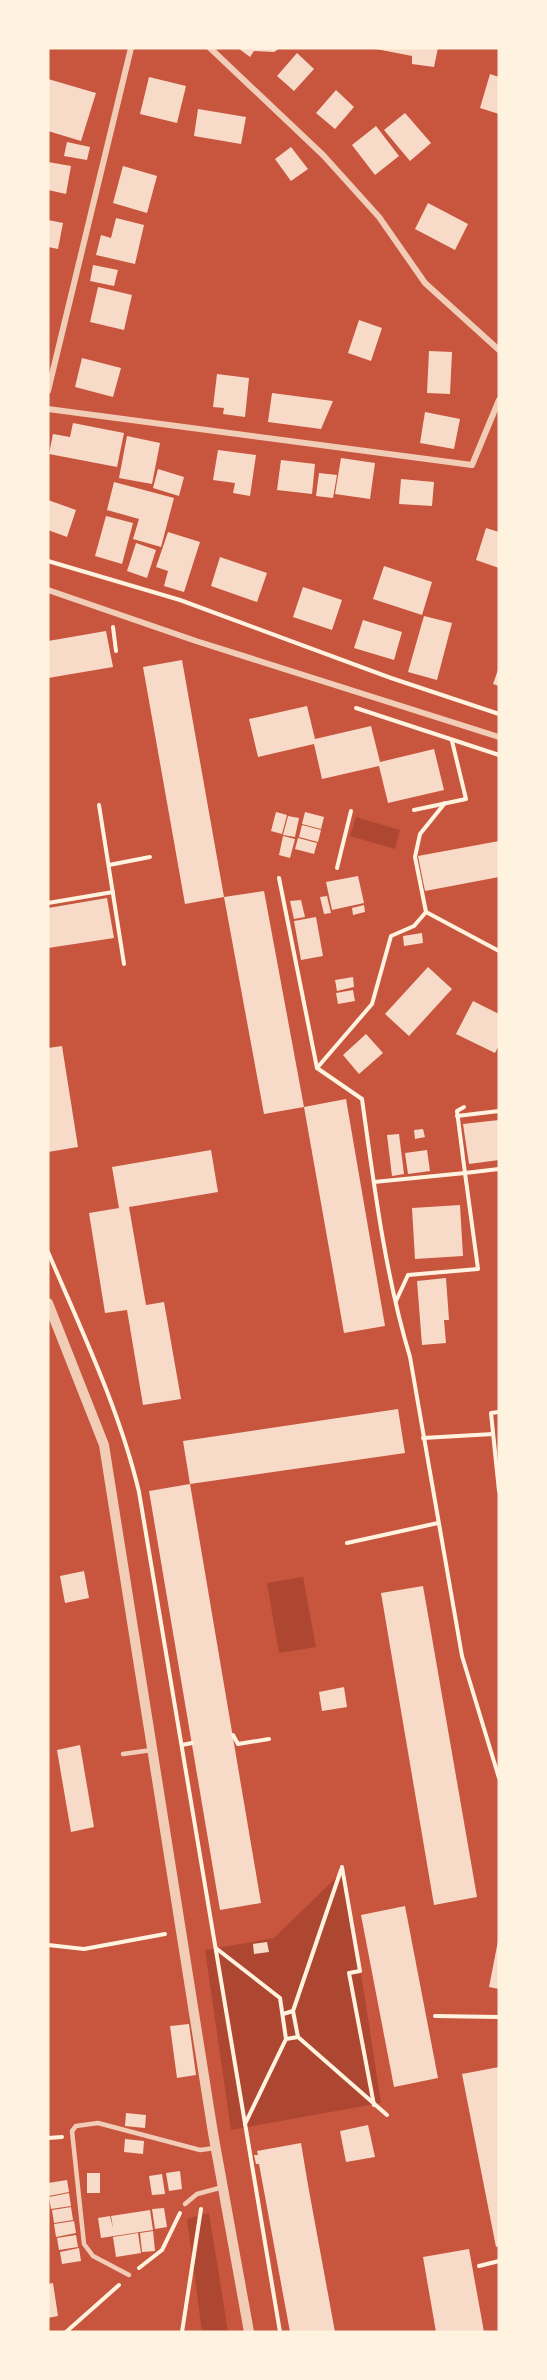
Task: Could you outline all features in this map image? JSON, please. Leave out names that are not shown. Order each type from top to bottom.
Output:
[{"type":"street","points":[[48,391],[131,48]]},
{"type":"street","points":[[210,48],[323,155],[379,217],[426,283],[499,350]]},
{"type":"street","points":[[48,409],[472,465],[499,400]]},
{"type":"street","points":[[48,590],[196,641],[499,737]]},
{"type":"street","points":[[48,1303],[104,1445],[216,2148],[249,2332]]},
{"type":"lane","points":[[123,1754],[152,1750]]},
{"type":"lane","points":[[129,2275],[93,2256],[84,2244],[72,2131],[76,2126],[98,2123],[200,2150],[216,2148]]},
{"type":"lane","points":[[185,2204],[197,2194],[223,2187]]},
{"type":"path","points":[[48,561],[180,600],[391,678],[499,714]]},
{"type":"path","points":[[113,627],[116,651]]},
{"type":"path","points":[[414,810],[466,799],[452,740]]},
{"type":"path","points":[[426,912],[415,857],[420,834],[445,803]]},
{"type":"path","points":[[99,805],[124,964]]},
{"type":"path","points":[[337,868],[351,811]]},
{"type":"path","points":[[109,865],[150,857]]},
{"type":"path","points":[[279,878],[316,1068],[362,1099],[374,1182],[396,1302],[410,1357],[462,1656],[499,1778]]},
{"type":"path","points":[[48,903],[113,892]]},
{"type":"path","points":[[426,912],[499,951]]},
{"type":"path","points":[[316,1068],[372,1004],[391,936],[414,926],[426,912]]},
{"type":"path","points":[[396,1302],[408,1275],[478,1269],[457,1116],[457,1111],[464,1107]]},
{"type":"path","points":[[457,1116],[499,1111]]},
{"type":"path","points":[[374,1182],[499,1169]]},
{"type":"path","points":[[48,1252],[81,1329],[132,1462],[139,1492],[280,2332]]},
{"type":"path","points":[[499,1413],[491,1413],[499,1491]]},
{"type":"path","points":[[423,1438],[493,1434]]},
{"type":"path","points":[[347,1543],[438,1523]]},
{"type":"path","points":[[233,1735],[238,1744],[269,1739]]},
{"type":"path","points":[[182,1745],[192,1743]]},
{"type":"path","points":[[374,2105],[349,1973],[360,1971],[342,1867],[293,2011],[298,2037],[374,2105],[387,2115]]},
{"type":"path","points":[[48,1945],[84,1949],[181,1930]]},
{"type":"path","points":[[217,1949],[280,1998],[283,2014],[286,2039],[245,2125]]},
{"type":"path","points":[[283,2014],[293,2011]]},
{"type":"path","points":[[435,2016],[499,2017]]},
{"type":"path","points":[[286,2039],[298,2037]]},
{"type":"path","points":[[183,2332],[200,2212],[208,2191]]},
{"type":"path","points":[[479,2266],[499,2261]]},
{"type":"shaded area","points":[[356,817],[400,830],[395,849],[350,836]]},
{"type":"shaded area","points":[[303,1577],[316,1647],[279,1653],[267,1583]]},
{"type":"shaded area","points":[[345,1869],[381,2103],[231,2130],[205,1950],[274,1938]]},
{"type":"shaded area","points":[[209,2213],[228,2332],[202,2332],[187,2219]]},
{"type":"building","points":[[238,48],[280,48],[274,52],[254,51],[250,57]]},
{"type":"building","points":[[371,48],[438,48],[434,67],[412,64],[412,56]]},
{"type":"building","points":[[297,53],[314,69],[294,91],[277,76]]},
{"type":"building","points":[[490,74],[499,77],[499,114],[480,108]]},
{"type":"building","points":[[149,77],[186,86],[177,123],[140,114]]},
{"type":"building","points":[[48,79],[96,93],[81,141],[48,131]]},
{"type":"building","points":[[336,90],[354,107],[335,129],[316,113]]},
{"type":"building","points":[[198,109],[246,117],[241,144],[194,136]]},
{"type":"building","points":[[405,113],[431,143],[410,161],[384,130]]},
{"type":"building","points":[[376,126],[399,156],[375,175],[352,145]]},
{"type":"building","points":[[67,142],[90,147],[87,160],[64,156]]},
{"type":"building","points":[[291,147],[308,169],[291,181],[275,159]]},
{"type":"building","points":[[48,162],[71,166],[66,194],[48,190]]},
{"type":"building","points":[[123,166],[157,176],[147,213],[113,203]]},
{"type":"building","points":[[428,203],[468,224],[455,250],[415,229]]},
{"type":"building","points":[[116,218],[144,225],[135,264],[96,255],[101,235],[111,238]]},
{"type":"building","points":[[48,220],[63,223],[58,249],[48,247]]},
{"type":"building","points":[[93,265],[118,270],[114,286],[90,281]]},
{"type":"building","points":[[98,287],[132,295],[124,330],[90,322]]},
{"type":"building","points":[[359,320],[382,328],[371,361],[348,353]]},
{"type":"building","points":[[429,351],[452,352],[450,394],[427,393]]},
{"type":"building","points":[[82,358],[121,368],[113,397],[75,387]]},
{"type":"building","points":[[217,374],[249,378],[245,417],[223,414],[224,408],[213,407]]},
{"type":"building","points":[[272,393],[333,401],[321,429],[268,422]]},
{"type":"building","points":[[425,412],[460,419],[454,449],[420,443]]},
{"type":"building","points":[[73,423],[124,433],[117,467],[49,454],[53,434],[70,437]]},
{"type":"building","points":[[127,436],[160,443],[152,484],[119,478]]},
{"type":"building","points":[[218,450],[256,455],[250,496],[233,493],[235,483],[213,480]]},
{"type":"building","points":[[341,458],[375,463],[370,499],[335,494]]},
{"type":"building","points":[[281,460],[315,464],[312,494],[277,490]]},
{"type":"building","points":[[158,469],[184,477],[179,496],[153,488]]},
{"type":"building","points":[[319,473],[337,475],[333,498],[316,496]]},
{"type":"building","points":[[401,479],[434,482],[432,506],[399,504]]},
{"type":"building","points":[[114,482],[174,498],[161,547],[133,539],[139,519],[107,510]]},
{"type":"building","points":[[48,500],[76,510],[67,537],[48,530]]},
{"type":"building","points":[[106,516],[133,523],[122,564],[95,556]]},
{"type":"building","points":[[486,528],[499,532],[499,568],[476,560]]},
{"type":"building","points":[[168,532],[200,542],[184,592],[164,586],[168,571],[156,567]]},
{"type":"building","points":[[136,543],[156,550],[147,578],[127,571]]},
{"type":"building","points":[[220,557],[267,573],[257,602],[211,586]]},
{"type":"building","points":[[384,566],[432,582],[422,615],[373,599]]},
{"type":"building","points":[[303,587],[342,600],[332,630],[293,617]]},
{"type":"building","points":[[424,616],[452,623],[437,680],[408,672]]},
{"type":"building","points":[[363,620],[402,632],[394,660],[354,648]]},
{"type":"building","points":[[106,631],[113,667],[48,678],[48,641]]},
{"type":"building","points":[[182,660],[224,897],[185,904],[143,667]]},
{"type":"building","points":[[499,667],[499,686],[493,684]]},
{"type":"building","points":[[307,706],[315,739],[371,726],[380,762],[434,749],[444,790],[388,803],[379,766],[322,779],[314,744],[258,757],[249,719]]},
{"type":"building","points":[[276,812],[287,815],[282,834],[271,831]]},
{"type":"building","points":[[305,812],[324,817],[321,829],[302,824]]},
{"type":"building","points":[[288,816],[299,818],[295,837],[283,835]]},
{"type":"building","points":[[302,825],[321,830],[318,842],[299,837]]},
{"type":"building","points":[[283,836],[295,839],[290,858],[279,855]]},
{"type":"building","points":[[298,838],[317,843],[314,854],[295,849]]},
{"type":"building","points":[[499,841],[499,877],[425,891],[418,856]]},
{"type":"building","points":[[358,876],[364,903],[332,910],[326,882]]},
{"type":"building","points":[[264,891],[304,1107],[264,1114],[224,897]]},
{"type":"building","points":[[327,896],[331,913],[324,914],[320,897]]},
{"type":"building","points":[[107,898],[114,938],[48,948],[48,908]]},
{"type":"building","points":[[301,900],[305,917],[294,919],[290,901]]},
{"type":"building","points":[[364,905],[365,912],[353,915],[352,908]]},
{"type":"building","points":[[316,917],[323,956],[301,960],[294,921]]},
{"type":"building","points":[[422,933],[423,943],[404,946],[403,936]]},
{"type":"building","points":[[428,967],[452,989],[409,1036],[385,1014]]},
{"type":"building","points":[[353,977],[354,987],[337,991],[335,980]]},
{"type":"building","points":[[353,990],[355,1001],[338,1004],[336,993]]},
{"type":"building","points":[[473,1001],[499,1014],[499,1045],[495,1053],[456,1034]]},
{"type":"building","points":[[366,1034],[383,1053],[359,1074],[343,1055]]},
{"type":"building","points":[[62,1046],[78,1147],[48,1152],[48,1048]]},
{"type":"building","points":[[346,1099],[385,1326],[344,1333],[304,1107]]},
{"type":"building","points":[[499,1120],[499,1160],[469,1164],[463,1124]]},
{"type":"building","points":[[423,1129],[425,1137],[415,1139],[414,1130]]},
{"type":"building","points":[[399,1134],[404,1174],[392,1176],[387,1135]]},
{"type":"building","points":[[211,1150],[218,1192],[129,1207],[146,1305],[164,1302],[181,1399],[143,1405],[127,1310],[105,1313],[89,1213],[119,1208],[112,1167]]},
{"type":"building","points":[[427,1150],[430,1171],[408,1174],[405,1153]]},
{"type":"building","points":[[460,1205],[463,1256],[415,1259],[412,1208]]},
{"type":"building","points":[[446,1278],[449,1320],[444,1320],[446,1343],[422,1345],[417,1281]]},
{"type":"building","points":[[398,1409],[405,1453],[190,1484],[183,1441]]},
{"type":"building","points":[[190,1484],[261,1903],[220,1910],[149,1491]]},
{"type":"building","points":[[84,1571],[89,1598],[65,1603],[60,1576]]},
{"type":"building","points":[[423,1586],[477,1897],[434,1905],[381,1593]]},
{"type":"building","points":[[344,1687],[347,1707],[322,1711],[319,1692]]},
{"type":"building","points":[[80,1745],[94,1827],[71,1832],[57,1750]]},
{"type":"building","points":[[405,1906],[438,2078],[394,2087],[361,1915]]},
{"type":"building","points":[[499,1941],[499,1989],[489,1987]]},
{"type":"building","points":[[267,1942],[269,1952],[254,1954],[253,1944]]},
{"type":"building","points":[[189,2024],[196,2075],[177,2078],[170,2026]]},
{"type":"building","points":[[499,2067],[499,2246],[496,2247],[462,2074]]},
{"type":"building","points":[[126,2113],[146,2115],[145,2128],[125,2126]]},
{"type":"building","points":[[368,2125],[375,2157],[346,2162],[340,2131]]},
{"type":"building","points":[[125,2139],[144,2141],[143,2154],[124,2152]]},
{"type":"building","points":[[301,2143],[335,2332],[290,2332],[259,2164],[256,2164],[254,2155],[258,2155],[257,2151]]},
{"type":"building","points":[[180,2171],[182,2189],[169,2191],[166,2173]]},
{"type":"building","points":[[87,2173],[100,2173],[100,2193],[87,2193]]},
{"type":"building","points":[[162,2174],[165,2194],[152,2195],[149,2176]]},
{"type":"building","points":[[67,2180],[69,2192],[49,2196],[48,2183]]},
{"type":"building","points":[[69,2193],[71,2206],[51,2209],[49,2197]]},
{"type":"building","points":[[71,2207],[73,2220],[54,2223],[52,2210]]},
{"type":"building","points":[[164,2208],[167,2227],[155,2229],[152,2209]]},
{"type":"building","points":[[150,2210],[153,2230],[101,2238],[98,2218],[110,2216],[113,2228],[111,2216]]},
{"type":"building","points":[[74,2221],[76,2233],[56,2237],[54,2224]]},
{"type":"building","points":[[153,2231],[155,2251],[142,2252],[140,2233]]},
{"type":"building","points":[[138,2233],[141,2253],[116,2257],[113,2237]]},
{"type":"building","points":[[76,2235],[78,2247],[59,2250],[57,2238]]},
{"type":"building","points":[[79,2248],[81,2261],[62,2264],[60,2252]]},
{"type":"building","points":[[469,2249],[484,2332],[436,2332],[423,2257]]},
{"type":"building","points":[[53,2283],[58,2316],[48,2318],[48,2284]]}]
